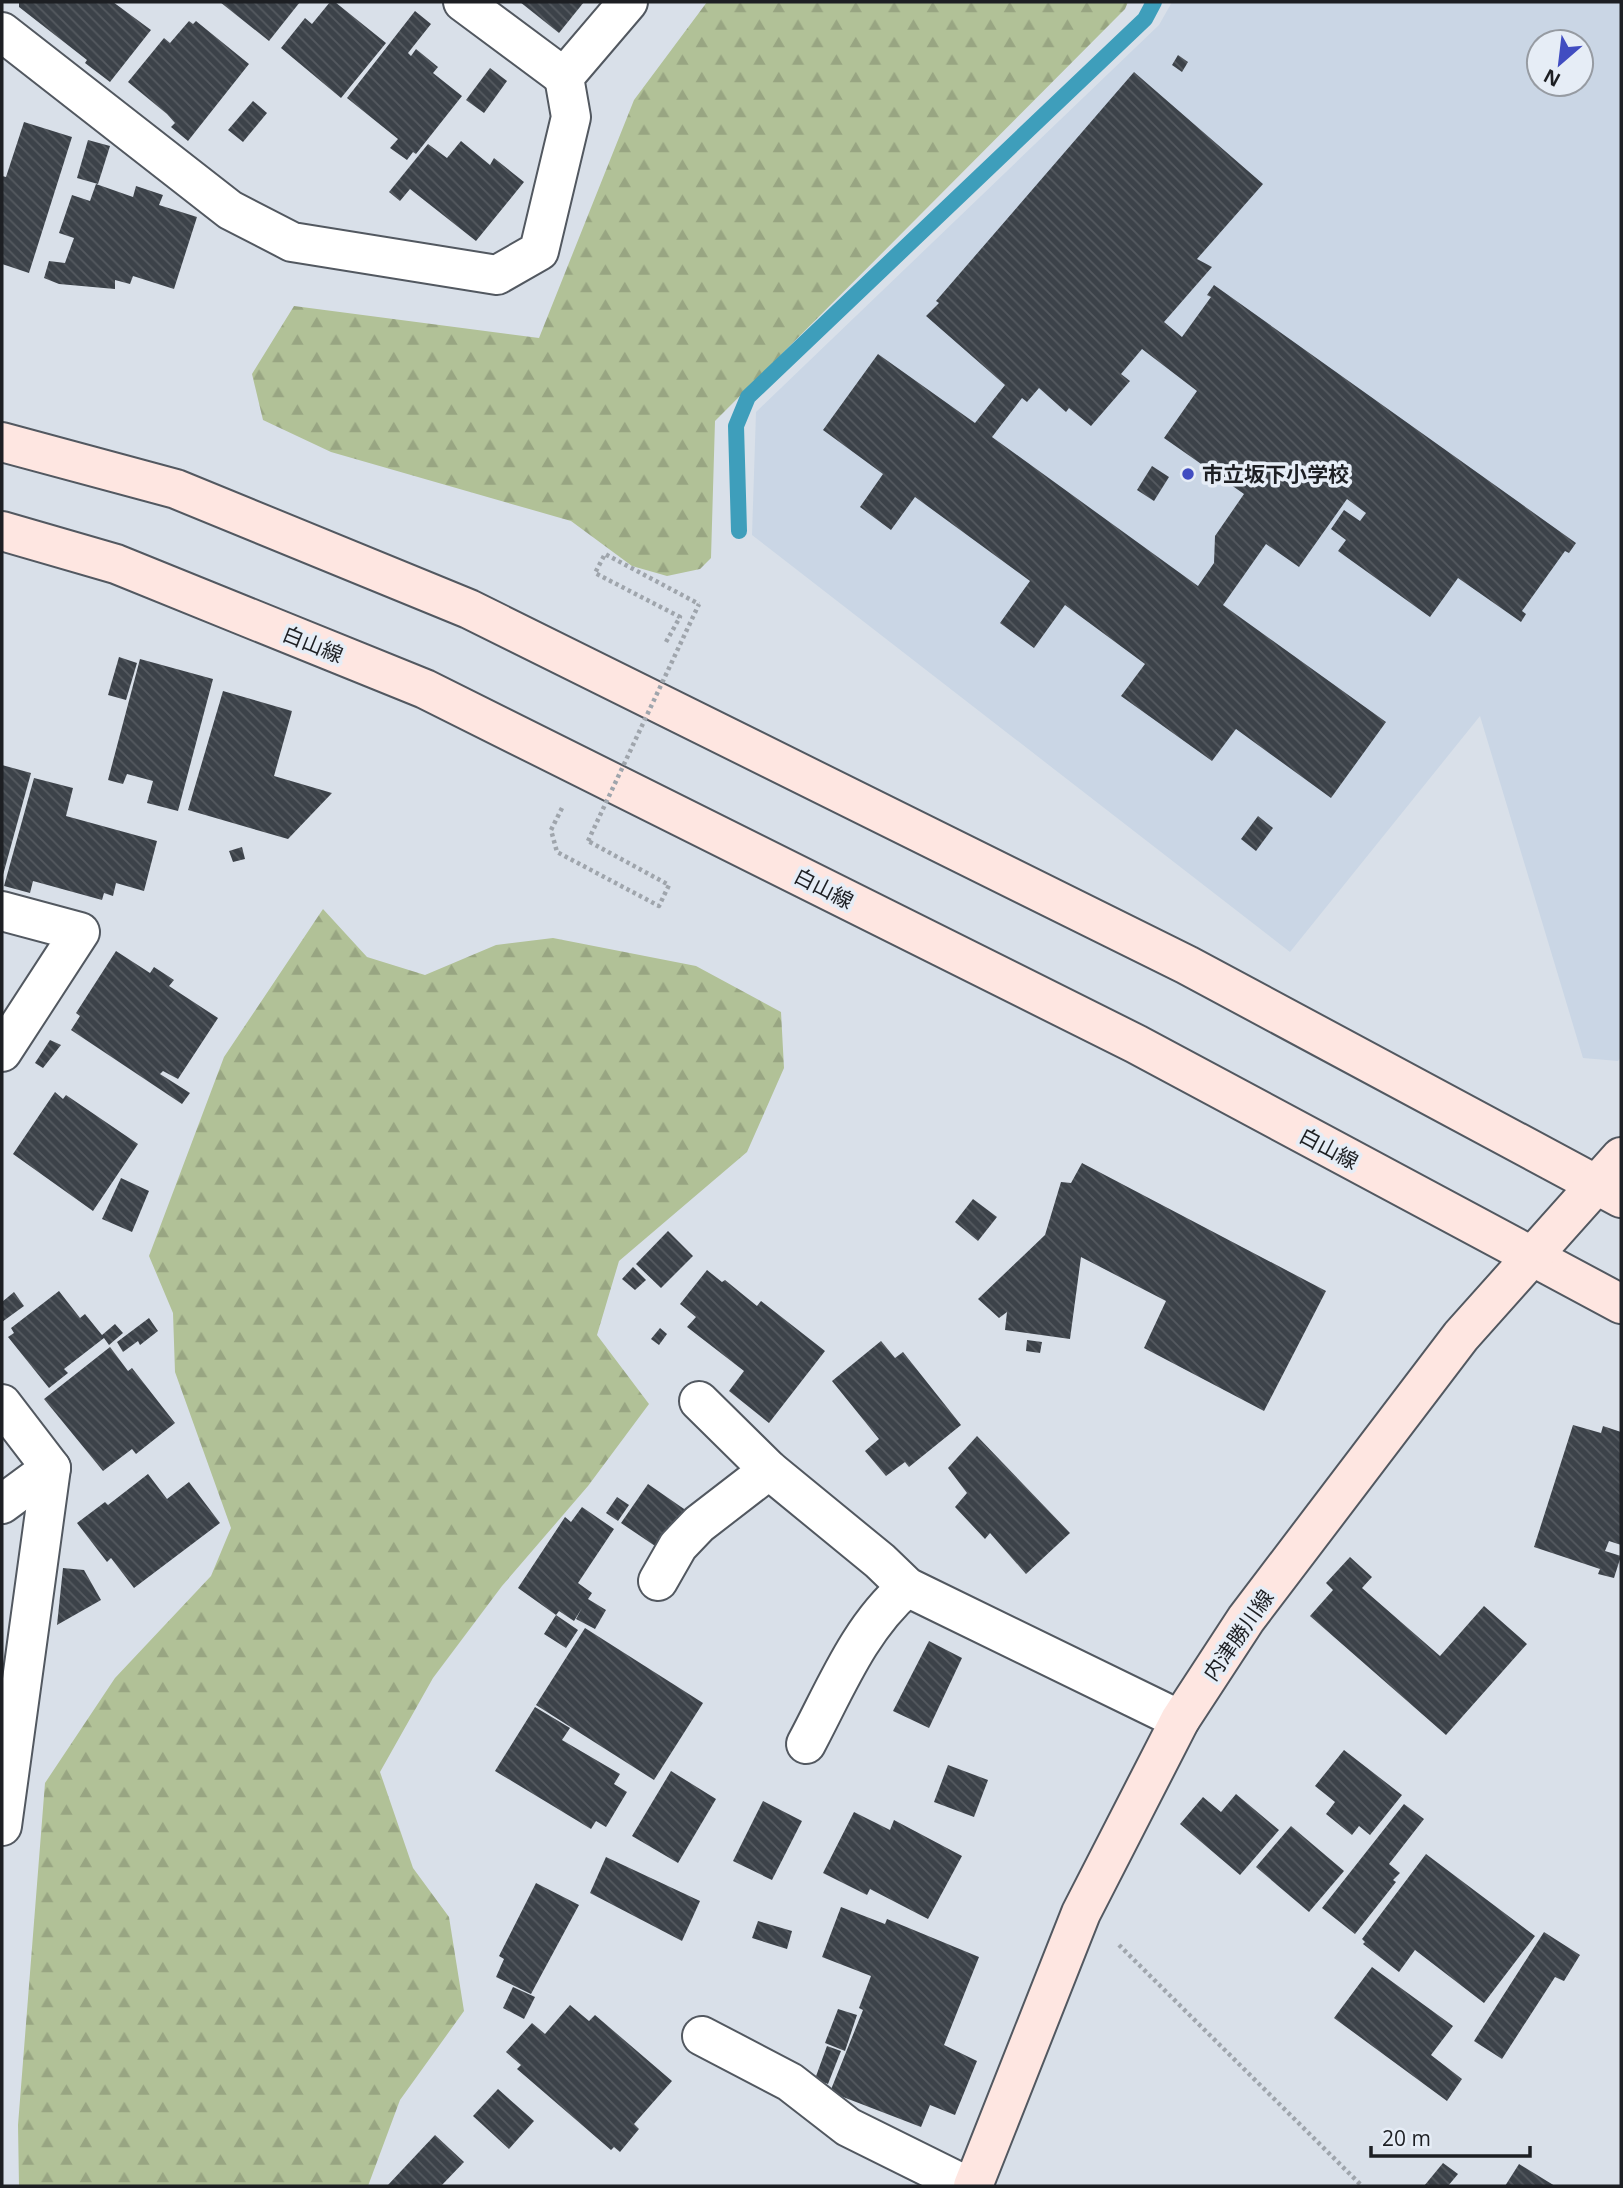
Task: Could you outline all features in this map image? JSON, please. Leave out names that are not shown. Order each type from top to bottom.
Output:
[{"type":"street","points":[[2,32],[230,210],[292,242],[497,275],[540,251],[571,117],[564,77],[463,2]]},
{"type":"street","points":[[564,77],[628,2]]},
{"type":"street","points":[[2,442],[176,489],[468,609],[1187,965],[1609,1191]]},
{"type":"street","name":"白山線","points":[[2,531],[116,564],[425,689],[1136,1044],[1621,1304]]},
{"type":"street","points":[[2,911],[80,932],[2,1052]]},
{"type":"street","name":"内津勝川線","points":[[974,2186],[1081,1913],[1180,1720],[1279,1576],[1461,1336],[1531,1256],[1609,1191],[1621,1157]]},
{"type":"street","points":[[699,1401],[769,1470],[880,1561],[907,1587],[1180,1720]]},
{"type":"street","points":[[2,1404],[51,1468],[2,1826]]},
{"type":"street","points":[[2,1504],[51,1468]]},
{"type":"street","points":[[658,1581],[678,1546],[699,1524],[769,1470]]},
{"type":"street","points":[[806,1744],[869,1628],[886,1605],[907,1587]]},
{"type":"street","points":[[702,2036],[790,2082],[848,2127],[967,2186]]},
{"type":"path","points":[[564,804],[551,830],[557,852],[659,906],[670,885],[588,841],[699,604],[605,554],[596,573],[680,617],[666,642]]},
{"type":"path","points":[[1081,1913],[1114,1940],[1362,2186]]},
{"type":"shaded area","name":"市立坂下小学校","points":[[1172,2],[1621,2],[1621,1057],[1618,1061],[1583,1058],[1480,716],[1290,952],[752,535],[756,412],[1159,25]]},
{"type":"green space","points":[[707,2],[1128,2],[1125,9],[715,421],[711,558],[700,569],[667,576],[632,566],[571,521],[331,452],[263,420],[252,374],[294,306],[539,338],[634,100]]},
{"type":"green space","points":[[323,909],[367,957],[425,975],[496,945],[553,938],[696,966],[781,1012],[784,1068],[747,1152],[619,1261],[597,1335],[649,1404],[588,1486],[502,1586],[433,1678],[380,1772],[413,1868],[449,1917],[464,2011],[400,2100],[368,2186],[19,2186],[18,2125],[45,1783],[115,1678],[211,1576],[231,1528],[175,1372],[173,1313],[149,1256],[224,1057]]},
{"type":"building","points":[[19,2],[113,2],[151,30],[110,82],[85,63],[87,60],[19,7]]},
{"type":"building","points":[[220,2],[300,2],[269,41]]},
{"type":"building","points":[[330,2],[335,2],[386,43],[341,98],[281,48],[305,18],[312,24]]},
{"type":"building","points":[[520,2],[584,2],[559,33]]},
{"type":"building","points":[[415,11],[431,24],[408,53],[411,56],[416,49],[438,67],[433,73],[462,96],[416,154],[413,152],[407,160],[390,148],[398,139],[347,98]]},
{"type":"building","points":[[189,21],[193,24],[196,21],[249,64],[188,141],[171,127],[175,123],[167,114],[128,82],[164,38],[170,43]]},
{"type":"building","points":[[1178,55],[1188,62],[1182,72],[1172,65]]},
{"type":"building","points":[[490,68],[507,81],[484,113],[466,100]]},
{"type":"building","points":[[1134,72],[1263,184],[1197,259],[1212,267],[1164,322],[1182,337],[1211,297],[1207,295],[1214,285],[1576,543],[1569,553],[1565,551],[1522,611],[1526,614],[1521,622],[1458,578],[1430,617],[1338,551],[1346,540],[1331,529],[1344,510],[1360,521],[1366,513],[1347,499],[1299,567],[1266,544],[1223,605],[1386,722],[1331,798],[1236,729],[1212,761],[1121,696],[1145,664],[1065,605],[1034,648],[1000,623],[1030,581],[915,497],[891,530],[860,507],[883,474],[823,430],[878,354],[975,423],[1005,385],[926,316],[939,303],[936,301]],"holes":[[[1142,349],[1197,391],[1164,438],[1244,494],[1215,536],[1214,563],[1198,586],[992,437],[1022,398],[1027,402],[1039,388],[1066,412],[1069,408],[1091,426],[1130,381],[1121,374]]]},
{"type":"building","points":[[253,101],[267,113],[243,142],[228,130]]},
{"type":"building","points":[[24,122],[72,137],[29,273],[2,264],[2,176],[6,177]]},
{"type":"building","points":[[88,140],[110,146],[98,184],[77,178]]},
{"type":"building","points":[[461,141],[490,165],[494,158],[524,182],[476,241],[410,189],[400,201],[389,192],[428,144],[447,158]]},
{"type":"building","points":[[96,184],[133,197],[136,186],[163,195],[159,205],[197,217],[174,289],[133,276],[130,284],[115,280],[115,289],[59,284],[44,278],[49,261],[65,263],[74,238],[59,233],[72,195],[90,201]]},
{"type":"building","points":[[1152,466],[1169,477],[1154,501],[1137,490]]},
{"type":"building","points":[[119,657],[137,663],[126,700],[108,695]]},
{"type":"building","points":[[140,659],[213,679],[178,811],[147,803],[153,781],[127,774],[123,784],[108,780]]},
{"type":"building","points":[[223,691],[292,711],[274,776],[332,793],[288,839],[188,810]]},
{"type":"building","points":[[2,765],[31,773],[3,875],[2,875]]},
{"type":"building","points":[[34,778],[73,788],[66,816],[157,841],[144,891],[116,883],[113,896],[104,893],[102,900],[33,881],[30,893],[4,886]]},
{"type":"building","points":[[1258,816],[1273,828],[1256,851],[1241,839]]},
{"type":"building","points":[[242,847],[245,859],[233,862],[229,851]]},
{"type":"building","points":[[116,951],[150,973],[154,967],[174,980],[169,986],[218,1018],[178,1079],[163,1071],[160,1074],[190,1093],[182,1104],[71,1030],[80,1016],[76,1013]]},
{"type":"building","points":[[50,1040],[61,1045],[43,1068],[35,1063]]},
{"type":"building","points":[[55,1092],[63,1099],[66,1095],[138,1144],[93,1211],[13,1154]]},
{"type":"building","points":[[1082,1163],[1326,1291],[1264,1411],[1144,1348],[1166,1301],[1081,1257],[1070,1339],[1005,1330],[1007,1312],[999,1318],[978,1299],[1045,1235],[1061,1182],[1071,1183]]},
{"type":"building","points":[[121,1178],[149,1191],[132,1232],[102,1219]]},
{"type":"building","points":[[973,1199],[997,1217],[978,1241],[955,1222]]},
{"type":"building","points":[[668,1231],[693,1256],[661,1288],[636,1264]]},
{"type":"building","points":[[633,1267],[646,1280],[635,1290],[622,1279]]},
{"type":"building","points":[[707,1270],[722,1282],[725,1280],[757,1306],[761,1301],[825,1351],[769,1423],[729,1391],[744,1371],[687,1327],[696,1317],[680,1304]]},
{"type":"building","points":[[59,1291],[80,1318],[85,1314],[102,1335],[115,1324],[123,1333],[109,1345],[104,1338],[64,1369],[68,1373],[49,1388],[8,1337],[14,1333],[11,1328]]},
{"type":"building","points":[[14,1292],[24,1306],[2,1322],[2,1302]]},
{"type":"building","points":[[149,1318],[158,1331],[140,1345],[138,1341],[123,1352],[117,1342]]},
{"type":"building","points":[[660,1328],[667,1334],[659,1345],[651,1339]]},
{"type":"building","points":[[1027,1340],[1042,1342],[1040,1353],[1026,1351]]},
{"type":"building","points":[[881,1341],[895,1358],[903,1352],[961,1425],[909,1467],[905,1462],[886,1476],[865,1451],[879,1439],[832,1381]]},
{"type":"building","points":[[110,1347],[128,1371],[132,1368],[175,1423],[136,1454],[132,1449],[103,1471],[44,1399]]},
{"type":"building","points":[[1573,1425],[1601,1433],[1603,1426],[1621,1432],[1621,1545],[1609,1541],[1605,1551],[1621,1556],[1614,1578],[1598,1574],[1600,1569],[1534,1547]]},
{"type":"building","points":[[977,1436],[1070,1533],[1026,1574],[990,1533],[985,1539],[955,1507],[967,1493],[948,1468]]},
{"type":"building","points":[[148,1474],[167,1499],[189,1482],[220,1523],[134,1588],[111,1558],[107,1562],[77,1523],[105,1502],[108,1505]]},
{"type":"building","points":[[648,1484],[687,1511],[661,1550],[621,1523]]},
{"type":"building","points":[[617,1497],[629,1505],[618,1521],[606,1513]]},
{"type":"building","points":[[582,1507],[614,1529],[578,1583],[592,1593],[588,1599],[606,1610],[595,1629],[576,1619],[582,1608],[574,1621],[559,1611],[556,1615],[518,1588],[565,1517],[571,1522]]},
{"type":"building","points":[[1350,1557],[1372,1577],[1362,1588],[1440,1656],[1484,1606],[1527,1644],[1446,1735],[1310,1616],[1333,1590],[1326,1583]]},
{"type":"building","points":[[63,1568],[84,1570],[101,1600],[57,1625]]},
{"type":"building","points":[[556,1615],[578,1630],[566,1648],[544,1634]]},
{"type":"building","points":[[585,1628],[703,1703],[654,1780],[536,1705]]},
{"type":"building","points":[[929,1641],[962,1658],[929,1728],[893,1711]]},
{"type":"building","points":[[535,1707],[570,1728],[562,1740],[620,1774],[614,1784],[627,1792],[606,1827],[596,1821],[591,1829],[495,1771]]},
{"type":"building","points":[[1344,1750],[1402,1795],[1370,1835],[1359,1826],[1352,1835],[1326,1814],[1335,1802],[1315,1786]]},
{"type":"building","points":[[948,1765],[988,1780],[974,1817],[934,1802]]},
{"type":"building","points":[[671,1771],[716,1799],[678,1863],[632,1836]]},
{"type":"building","points":[[1236,1794],[1279,1830],[1240,1875],[1180,1824],[1203,1797],[1221,1812]]},
{"type":"building","points":[[763,1801],[802,1821],[772,1880],[733,1861]]},
{"type":"building","points":[[1404,1804],[1424,1819],[1389,1864],[1400,1873],[1393,1880],[1396,1882],[1355,1934],[1322,1908]]},
{"type":"building","points":[[854,1812],[890,1830],[894,1820],[962,1856],[928,1919],[870,1889],[867,1895],[823,1873]]},
{"type":"building","points":[[1291,1826],[1344,1871],[1309,1912],[1256,1867]]},
{"type":"building","points":[[1426,1854],[1535,1936],[1484,2003],[1415,1950],[1399,1972],[1363,1944],[1365,1942],[1362,1939]]},
{"type":"building","points":[[606,1857],[700,1901],[682,1941],[590,1893]]},
{"type":"building","points":[[536,1883],[579,1905],[531,1994],[496,1977],[504,1959],[499,1956]]},
{"type":"building","points":[[841,1907],[885,1924],[887,1919],[979,1957],[944,2045],[977,2061],[955,2115],[930,2105],[921,2127],[830,2092],[863,2010],[859,2008],[871,1976],[822,1957]]},
{"type":"building","points":[[758,1921],[792,1931],[787,1949],[752,1938]]},
{"type":"building","points":[[1544,1932],[1580,1955],[1564,1981],[1555,1977],[1502,2059],[1474,2041]]},
{"type":"building","points":[[1372,1967],[1453,2026],[1431,2055],[1462,2079],[1447,2101],[1334,2018]]},
{"type":"building","points":[[513,1987],[535,1997],[524,2019],[503,2008]]},
{"type":"building","points":[[570,2005],[589,2021],[595,2015],[672,2081],[634,2124],[639,2129],[620,2152],[614,2147],[611,2150],[517,2069],[521,2065],[506,2052],[532,2023],[545,2034]]},
{"type":"building","points":[[838,2009],[857,2015],[845,2051],[825,2043]]},
{"type":"building","points":[[827,2046],[841,2051],[828,2084],[815,2079]]},
{"type":"building","points":[[498,2089],[534,2121],[509,2149],[473,2116]]},
{"type":"building","points":[[435,2135],[464,2162],[441,2186],[387,2186]]},
{"type":"building","points":[[1443,2163],[1458,2174],[1448,2186],[1424,2186]]},
{"type":"building","points":[[1519,2164],[1555,2186],[1505,2186]]},
{"type":"waterway","points":[[739,531],[736,426],[748,397],[1145,19],[1154,2]]},
{"type":"place","name":"市立坂下小学校","points":[[1188,474]]}]
